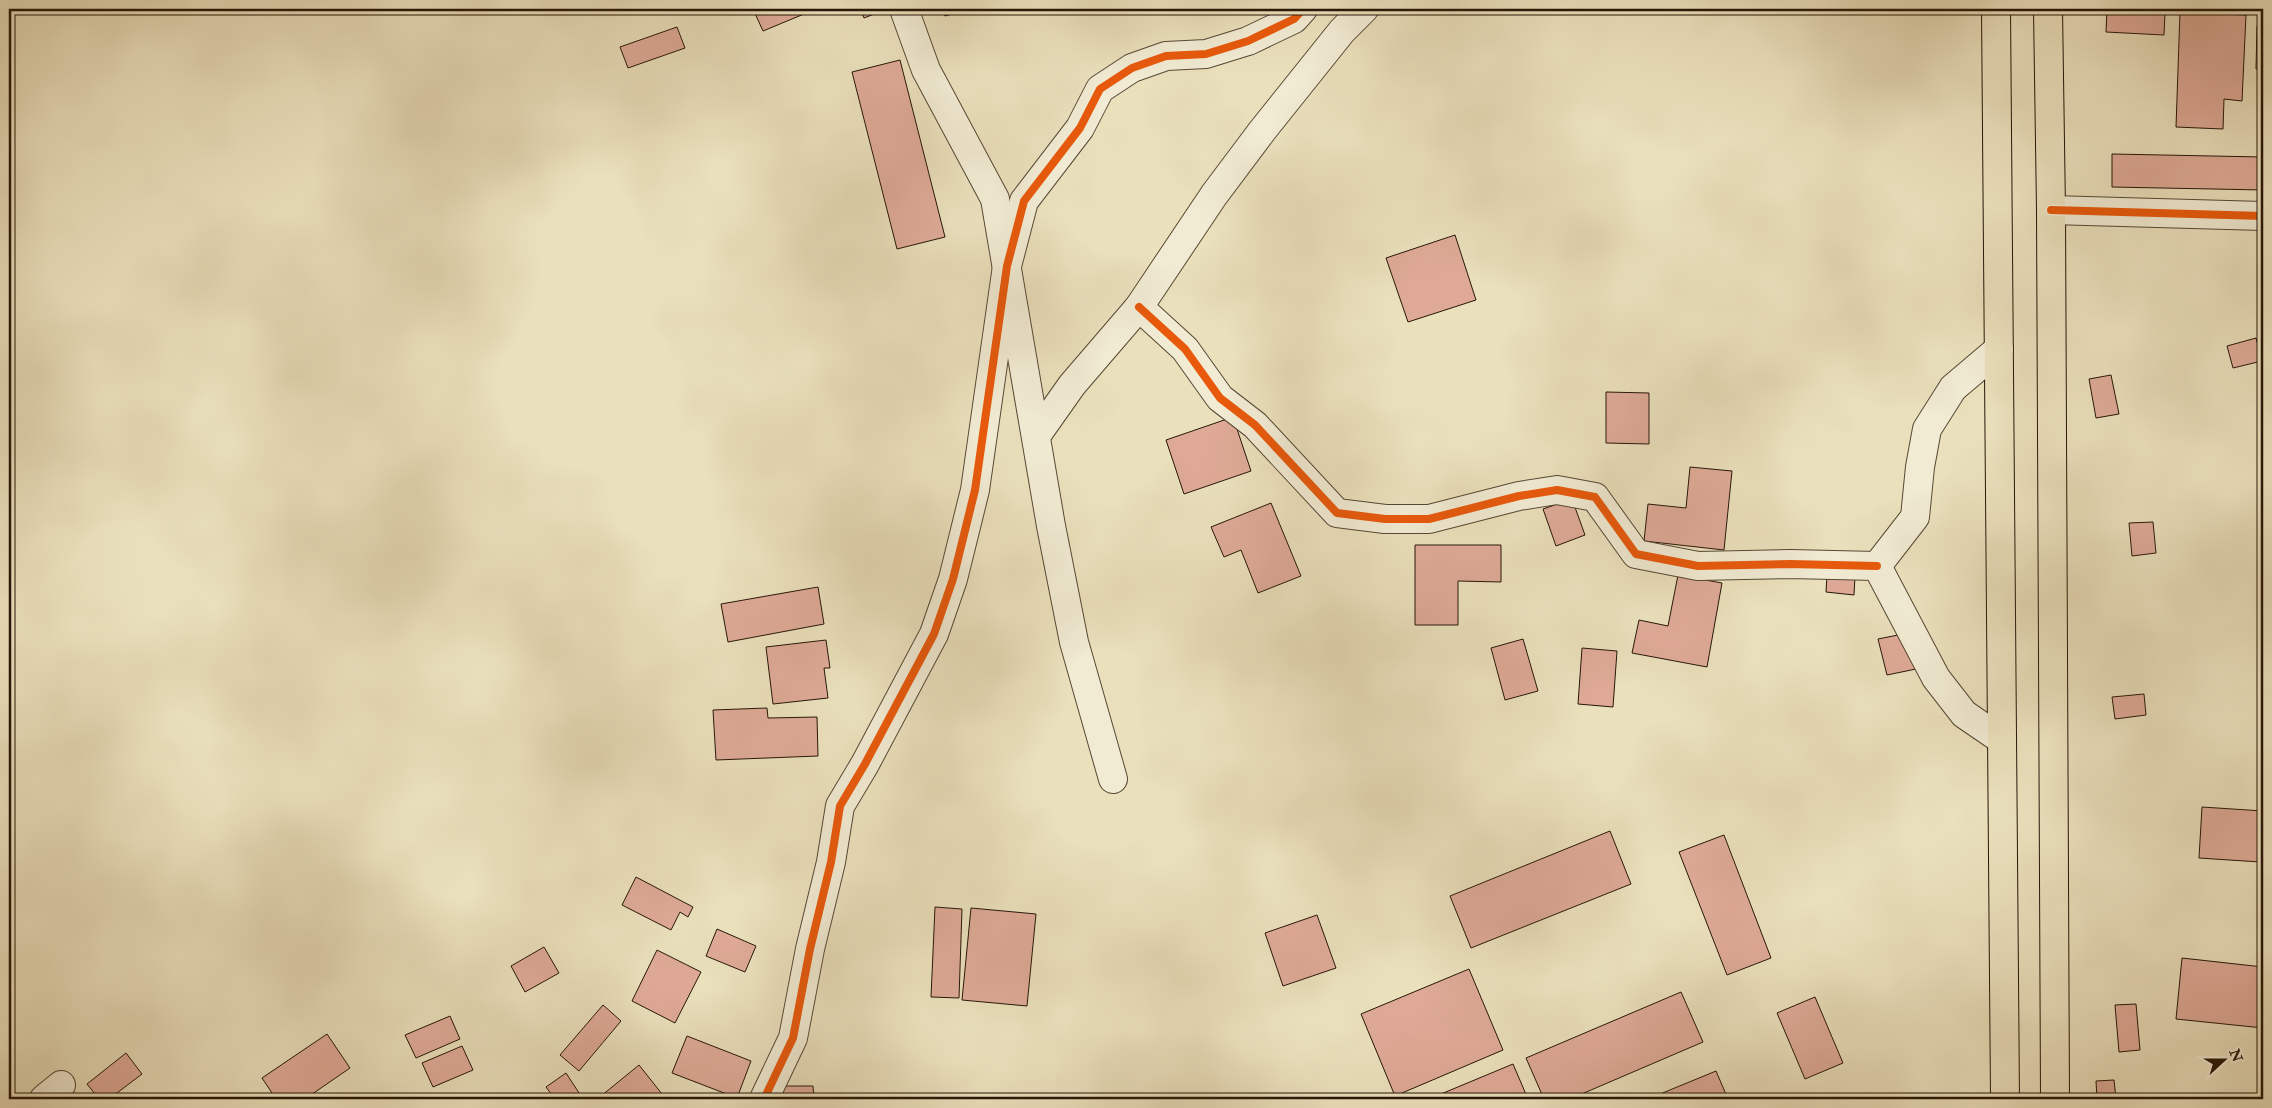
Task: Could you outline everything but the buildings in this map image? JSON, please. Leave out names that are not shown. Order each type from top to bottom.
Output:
[{"type":"highway","points":[[1996,9],[2005,1099]]},
{"type":"highway","points":[[2048,9],[2051,210],[2055,1099]]},
{"type":"street","points":[[904,9],[926,70],[995,199],[1051,526],[1074,642],[1113,779]]},
{"type":"street","points":[[764,1099],[793,1038],[810,950],[831,862],[840,806],[865,764],[934,634],[953,579],[975,490],[1006,266],[1024,200],[1080,128],[1100,89],[1132,68],[1166,56],[1206,54],[1248,42],[1294,20],[1303,9]]},
{"type":"street","points":[[1036,436],[1072,385],[1139,307],[1214,195],[1262,131],[1342,31],[1364,9]]},
{"type":"street","points":[[2051,210],[2263,216]]},
{"type":"street","points":[[1139,307],[1185,349],[1220,398],[1255,425],[1337,513],[1385,519],[1428,519],[1519,496],[1557,490],[1594,498],[1636,554],[1698,566],[1790,564],[1877,566]]},
{"type":"street","points":[[1877,566],[1915,517],[1920,467],[1927,430],[1953,388],[1999,349]]},
{"type":"street","points":[[1877,566],[1936,678],[1964,714],[2002,740]]},
{"type":"cycle path","points":[[764,1099],[793,1038],[810,949],[831,862],[840,806],[865,764],[934,634],[953,579],[975,490],[1007,266],[1024,201],[1080,128],[1100,89],[1132,68],[1166,56],[1206,54],[1248,41],[1294,19],[1303,9]]},
{"type":"cycle path","points":[[2051,210],[2263,216]]},
{"type":"cycle path","points":[[1139,307],[1185,349],[1220,398],[1255,425],[1337,513],[1385,519],[1429,519],[1519,496],[1557,490],[1595,497],[1636,554],[1698,566],[1790,564],[1877,566]]}]
